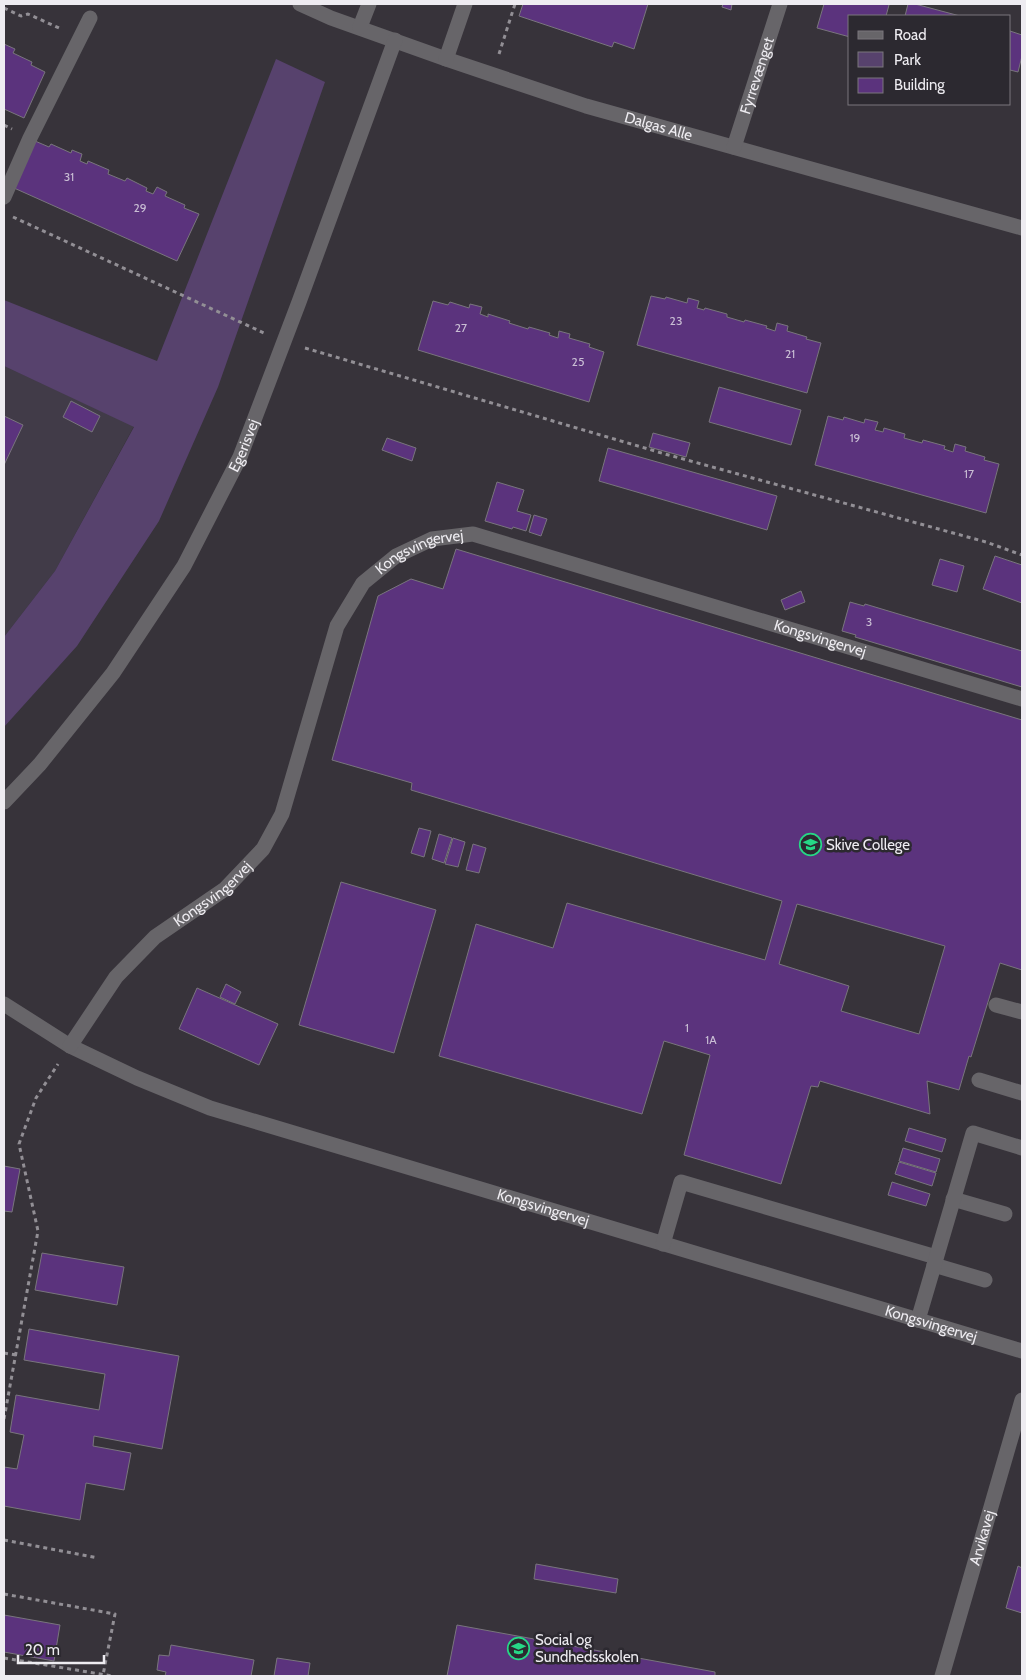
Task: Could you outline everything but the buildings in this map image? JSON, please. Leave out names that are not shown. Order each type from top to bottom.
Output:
[{"type":"street","name":"Dalgas Alle","points":[[300,4],[331,18],[492,76],[586,106],[1022,228]]},
{"type":"street","points":[[360,27],[369,4]]},
{"type":"street","points":[[446,59],[465,4]]},
{"type":"street","name":"Fyrrevænget","points":[[734,147],[780,4]]},
{"type":"street","points":[[4,196],[8,178],[90,18]]},
{"type":"street","name":"Egerisvej","points":[[4,802],[40,764],[113,673],[184,566],[240,457],[394,40]]},
{"type":"street","name":"Kongsvingervej","points":[[70,1046],[116,977],[154,937],[226,889],[263,849],[282,814],[336,626],[363,583],[396,556],[432,539],[473,534],[1022,699]]},
{"type":"street","name":"Kongsvingervej","points":[[4,1004],[70,1046],[137,1078],[210,1108],[1022,1351]]},
{"type":"street","points":[[996,1004],[1022,1012]]},
{"type":"street","points":[[978,1080],[1022,1093]]},
{"type":"street","points":[[918,1320],[973,1133],[1022,1148]]},
{"type":"street","points":[[663,1244],[681,1182],[935,1261],[985,1280]]},
{"type":"street","points":[[953,1199],[1005,1214]]},
{"type":"street","name":"Arvikavej","points":[[942,1676],[1022,1400]]},
{"type":"path","points":[[492,76],[515,4]]},
{"type":"path","points":[[4,8],[21,16],[28,14],[80,38]]},
{"type":"path","points":[[13,217],[283,342],[666,454],[986,542],[1022,555]]},
{"type":"path","points":[[4,1419],[38,1231],[19,1144],[36,1098],[70,1046]]},
{"type":"path","points":[[4,1353],[16,1356]]},
{"type":"path","points":[[4,1540],[98,1558]]},
{"type":"path","points":[[4,1594],[115,1614],[103,1675]]},
{"type":"path","points":[[4,1658],[112,1676]]},
{"type":"shaded area","points":[[4,366],[134,426],[55,571],[4,637]]},
{"type":"green space","points":[[276,59],[325,82],[218,387],[159,521],[77,646],[4,727],[4,637],[55,571],[134,427],[4,366],[4,300],[157,361]]},
{"type":"place","name":"Skive College","points":[[810,845]]},
{"type":"place","name":"Social og Sundhedsskolen","points":[[519,1649]]}]
